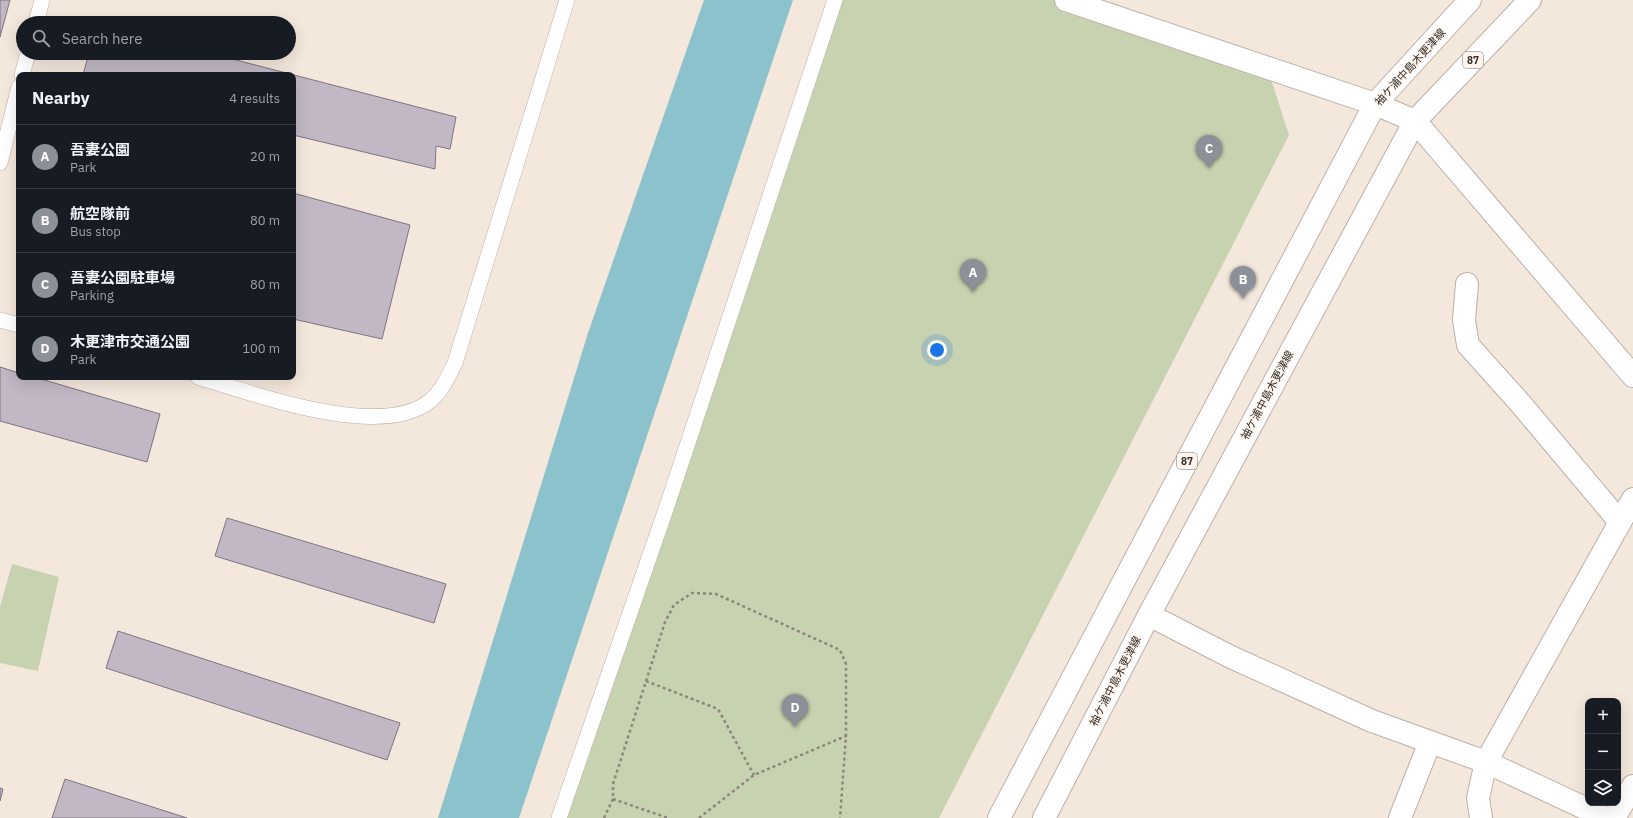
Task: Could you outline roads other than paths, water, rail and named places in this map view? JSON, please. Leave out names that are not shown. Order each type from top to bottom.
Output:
[{"type":"street","points":[[1066,0],[1375,104],[1415,121],[1633,376]]},
{"type":"street","name":"袖ケ浦中島木更津線","points":[[999,818],[1375,104],[1470,0]]},
{"type":"street","name":"袖ケ浦中島木更津線","points":[[1044,818],[1149,615],[1415,121],[1530,0]]},
{"type":"street","points":[[1467,284],[1464,320],[1468,345],[1520,403],[1620,522]]},
{"type":"street","points":[[1481,818],[1478,798],[1486,762],[1633,499]]},
{"type":"street","points":[[1149,615],[1231,657],[1372,721],[1486,762],[1606,818]]},
{"type":"street","points":[[1400,818],[1430,742]]},
{"type":"street","points":[[1614,818],[1633,786]]},
{"type":"lane","points":[[38,16],[42,0]]},
{"type":"lane","points":[[208,380],[311,410],[359,416],[384,416],[406,412],[430,401],[446,382],[455,363],[567,0]]},
{"type":"lane","points":[[559,818],[667,506],[835,0]]},
{"type":"lane","points":[[23,72],[26,60]]},
{"type":"lane","points":[[0,163],[5,121],[16,94]]},
{"type":"lane","points":[[0,320],[16,324]]},
{"type":"water","points":[[704,0],[793,0],[519,818],[438,818],[588,333]]},
{"type":"place","name":"吾妻公園駐車場","points":[[1209,168]]},
{"type":"place","name":"吾妻公園","points":[[973,292]]},
{"type":"place","name":"航空隊前","points":[[1243,299]]},
{"type":"place","name":"木更津市交通公園","points":[[795,727]]}]
